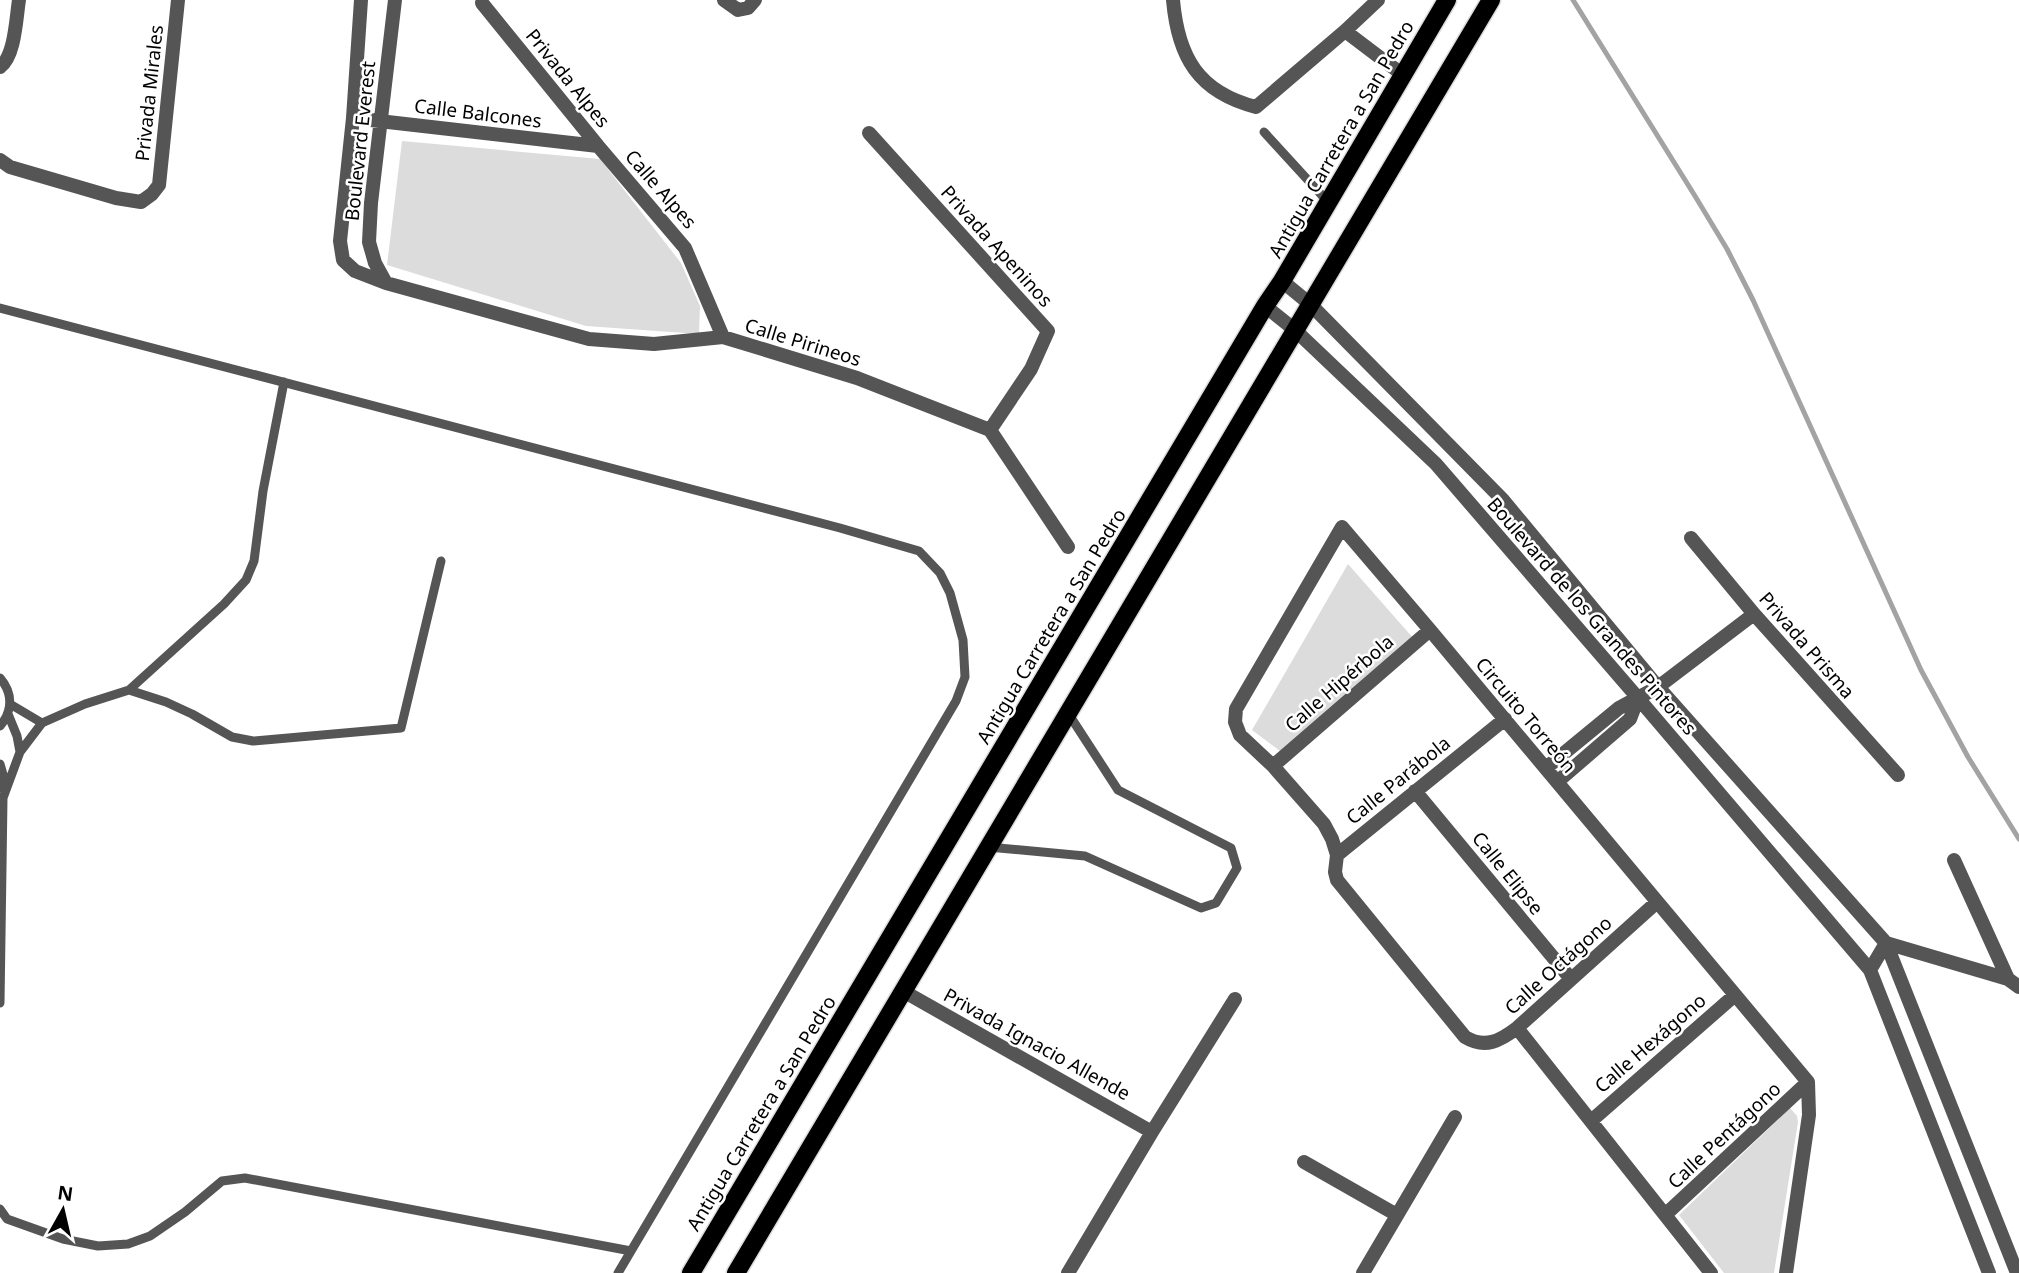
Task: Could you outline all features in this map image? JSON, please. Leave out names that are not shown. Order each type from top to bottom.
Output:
[{"type":"main road","name":"Antigua Carretera a San Pedro","points":[[691,1273],[1447,0]]},
{"type":"main road","points":[[736,1273],[1491,0]]},
{"type":"street","points":[[0,67],[11,53],[19,0]]},
{"type":"street","name":"Privada Mirales","points":[[0,160],[10,167],[116,198],[141,202],[152,194],[159,184],[178,0]]},
{"type":"street","name":"Boulevard Everest","points":[[343,260],[340,242],[353,118],[361,0]]},
{"type":"street","name":"Boulevard Everest","points":[[386,283],[374,263],[369,242],[371,203],[395,0]]},
{"type":"street","points":[[724,0],[738,10],[748,8],[755,0]]},
{"type":"street","points":[[1173,0],[1175,24],[1184,55],[1208,85],[1239,103],[1256,107],[1378,0]]},
{"type":"street","name":"Privada Alpes","points":[[482,3],[598,146]]},
{"type":"street","points":[[1345,31],[1403,75]]},
{"type":"street","name":"Calle Balcones","points":[[353,118],[598,146]]},
{"type":"street","name":"Privada Apeninos","points":[[869,133],[1048,331],[1031,369],[990,430]]},
{"type":"street","name":"Calle Alpes","points":[[598,146],[685,248],[723,337]]},
{"type":"street","name":"Calle Pirineos","points":[[343,260],[355,271],[386,283],[589,339],[654,344],[723,337],[856,378],[990,430]]},
{"type":"street","name":"Boulevard de los Grandes Pintores","points":[[1282,281],[1310,304],[1503,500],[1658,687],[1886,943],[2017,1273]]},
{"type":"street","name":"Boulevard de los Grandes Pintores","points":[[1265,306],[1295,330],[1436,464],[1870,970],[1989,1273]]},
{"type":"street","points":[[990,430],[1068,547]]},
{"type":"street","name":"Circuito Torreón","points":[[1337,855],[1324,824],[1273,766],[1240,735],[1235,722],[1236,709],[1342,527],[1808,1082]]},
{"type":"street","name":"Privada Prisma","points":[[1691,538],[1754,614],[1898,775]]},
{"type":"street","points":[[1546,768],[1619,708],[1658,687],[1754,614]]},
{"type":"street","name":"Calle Hipérbola","points":[[1273,766],[1430,630]]},
{"type":"street","points":[[1557,782],[1630,719],[1639,698]]},
{"type":"street","name":"Calle Parábola","points":[[1337,855],[1504,719]]},
{"type":"street","name":"Calle Elipse","points":[[1415,790],[1571,979]]},
{"type":"street","name":"Calle Octágono","points":[[1337,855],[1337,880],[1465,1037],[1479,1043],[1503,1039],[1517,1028],[1657,902]]},
{"type":"street","points":[[1954,860],[2013,983]]},
{"type":"street","points":[[1870,970],[1886,943],[2013,983]]},
{"type":"street","name":"Privada Ignacio Allende","points":[[903,991],[1152,1132]]},
{"type":"street","name":"Calle Hexágono","points":[[1591,1121],[1735,995]]},
{"type":"street","points":[[1068,1273],[1235,999]]},
{"type":"street","points":[[1517,1028],[1711,1273]]},
{"type":"street","points":[[1786,1273],[1809,1115],[1808,1082]]},
{"type":"street","name":"Calle Pentágono","points":[[1665,1215],[1808,1082]]},
{"type":"street","points":[[1363,1273],[1455,1117]]},
{"type":"street","points":[[1304,1162],[1397,1215]]},
{"type":"lane","points":[[1264,132],[1328,202]]},
{"type":"lane","points":[[0,308],[840,528],[919,551],[940,573],[950,593],[963,640],[965,677],[956,701],[618,1273]]},
{"type":"lane","points":[[3,798],[20,752],[42,723],[85,704],[129,690],[224,604],[246,580],[254,561],[263,491],[284,382]]},
{"type":"lane","points":[[129,690],[166,702],[232,737],[253,741],[401,728],[441,561]]},
{"type":"lane","points":[[0,678],[9,693],[10,704],[8,714],[0,726]]},
{"type":"lane","points":[[10,704],[42,723]]},
{"type":"lane","points":[[988,847],[1085,856],[1201,908],[1216,903],[1237,868],[1231,848],[1118,790],[1068,713]]},
{"type":"lane","points":[[8,714],[20,752]]},
{"type":"lane","points":[[0,764],[4,778],[0,1003]]},
{"type":"lane","points":[[0,1209],[7,1219],[63,1239],[98,1246],[128,1244],[150,1236],[186,1212],[222,1181],[245,1178],[631,1251]]},
{"type":"shaded area","points":[[402,141],[600,159],[681,263],[700,306],[699,334],[586,326],[387,265]]},
{"type":"shaded area","points":[[1348,564],[1414,639],[1280,751],[1252,730]]},
{"type":"shaded area","points":[[1790,1108],[1797,1116],[1798,1122],[1774,1273],[1724,1273],[1679,1215]]},
{"type":"waterway","points":[[1573,0],[1727,249],[1753,300],[1921,670],[1968,757],[2019,839]]}]
